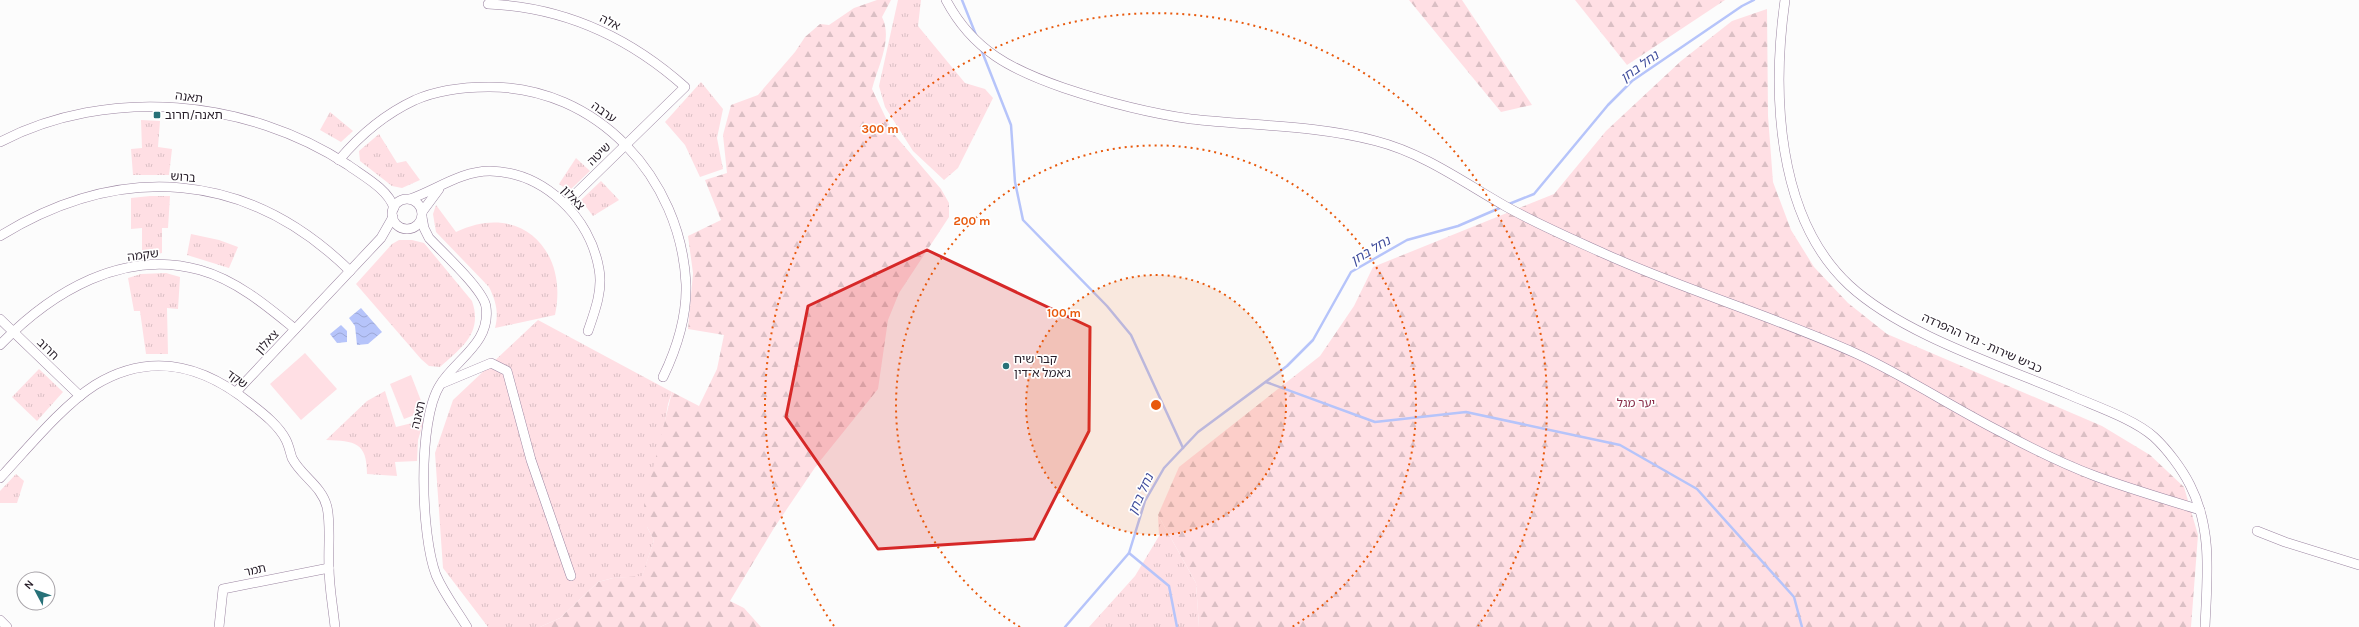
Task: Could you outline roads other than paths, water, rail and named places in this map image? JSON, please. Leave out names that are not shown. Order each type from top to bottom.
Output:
[{"type":"street","points":[[946,0],[962,25],[982,48],[1008,65],[1036,78],[1095,98],[1146,112],[1193,119],[1330,131],[1377,141],[1406,150],[1447,171],[1508,207],[1605,254],[1858,354],[2001,432],[2063,463],[2094,476],[2200,510]]},
{"type":"street","name":"כביש שירות - גדר ההפרדה","points":[[1785,0],[1780,35],[1779,95],[1784,143],[1790,180],[1798,204],[1810,230],[1829,262],[1850,286],[1886,312],[1939,341],[2094,405],[2132,423],[2154,437],[2190,484],[2200,510],[2208,543],[2205,627]]},
{"type":"street","name":"אלה","points":[[488,4],[533,8],[579,21],[644,54],[685,87]]},
{"type":"street","name":"שיטה","points":[[565,204],[685,87]]},
{"type":"street","name":"ערבה","points":[[339,160],[362,135],[403,106],[435,93],[456,88],[519,88],[554,97],[581,111],[626,144],[647,169],[664,198],[676,228],[684,262],[686,285],[683,321],[672,357],[663,377]]},
{"type":"street","name":"תאנה","points":[[0,142],[31,129],[75,116],[118,109],[164,107],[202,111],[251,121],[303,140],[339,160],[384,193],[407,199]]},
{"type":"street","name":"צאלון","points":[[407,199],[461,177],[490,171],[507,173],[539,184],[553,193],[574,214],[590,241],[599,270],[598,299],[588,331]]},
{"type":"street","name":"צאלון","points":[[422,215],[441,186]]},
{"type":"street","name":"ברוש","points":[[0,236],[53,208],[103,192],[138,187],[178,188],[222,195],[264,209],[315,240],[350,271]]},
{"type":"street","name":"תאנה","points":[[384,193],[394,212]]},
{"type":"street","points":[[407,199],[419,204],[422,215],[417,224],[406,228],[394,212],[407,199]]},
{"type":"street","name":"צאלון","points":[[236,392],[381,238],[394,212]]},
{"type":"street","name":"תאנה","points":[[422,215],[424,228],[429,238],[483,297],[486,311],[484,327],[478,341],[440,384],[429,411],[424,450],[430,550],[440,582],[467,627]]},
{"type":"street","name":"תאנה","points":[[406,228],[429,238]]},
{"type":"street","name":"צאלון","points":[[381,238],[406,228]]},
{"type":"street","name":"שקמה","points":[[0,345],[47,302],[65,291],[84,282],[132,267],[161,264],[201,270],[218,277],[250,294],[295,329]]},
{"type":"street","name":"חרוב","points":[[0,319],[80,396]]},
{"type":"street","points":[[440,384],[491,363],[507,371],[531,460],[571,576]]},
{"type":"street","name":"שקד","points":[[0,478],[80,396],[110,377],[142,366],[161,366],[192,371],[219,381],[236,392],[276,426],[287,442],[293,459],[324,498],[328,520],[329,568],[335,627]]},
{"type":"street","points":[[2257,531],[2285,542],[2359,565]]},
{"type":"street","name":"תמר","points":[[219,627],[223,589],[329,568]]},
{"type":"street","points":[[0,620],[7,627]]},
{"type":"water","points":[[361,308],[382,332],[368,344],[357,345],[355,326],[349,318]]},
{"type":"water","points":[[341,325],[347,331],[347,342],[337,343],[330,334]]},
{"type":"waterway","points":[[962,0],[976,35]]},
{"type":"waterway","name":"נחל בחן","points":[[1509,204],[1534,194],[1608,105],[1632,81],[1742,6],[1754,0]]},
{"type":"waterway","points":[[981,49],[1011,125],[1015,182],[1023,220],[1107,306],[1131,335],[1183,448]]},
{"type":"waterway","name":"נחל בחן","points":[[1065,627],[1129,553],[1145,501],[1164,468],[1198,432],[1287,366],[1313,340],[1351,272],[1407,240],[1458,226],[1502,207]]},
{"type":"waterway","points":[[1266,382],[1375,422],[1466,412],[1620,445],[1697,489],[1794,597],[1802,627]]},
{"type":"waterway","points":[[1129,553],[1169,586],[1177,627]]},
{"type":"place","name":"תאנה/חרוב","points":[[157,115]]},
{"type":"place","name":"קבר שיח ג׳אמל א־דין","points":[[1006,366]]},
{"type":"park label","name":"יער מגל","points":[[1636,403]]}]
